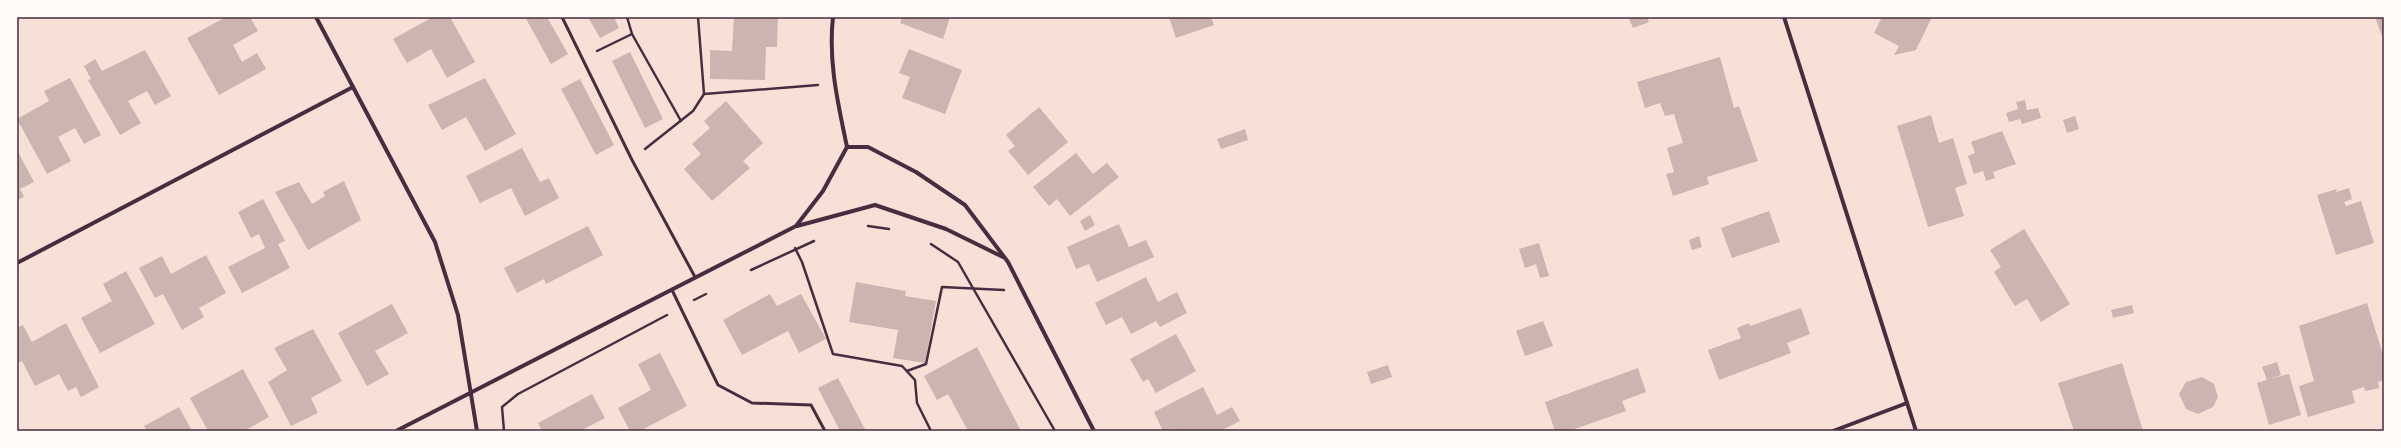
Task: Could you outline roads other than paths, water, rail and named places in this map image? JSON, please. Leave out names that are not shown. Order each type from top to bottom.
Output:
[{"type":"street","points":[[316,17],[435,242],[458,315],[478,431]]},
{"type":"street","points":[[796,226],[824,191],[847,147],[834,83],[831,38],[833,17]]},
{"type":"street","points":[[1784,17],[1916,431]]},
{"type":"street","points":[[17,263],[353,87]]},
{"type":"street","points":[[847,147],[868,147],[916,172],[965,205],[1005,258],[1094,431]]},
{"type":"street","points":[[396,431],[796,226],[875,205],[946,229],[1005,258]]},
{"type":"street","points":[[1833,431],[1908,404]]},
{"type":"lane","points":[[562,17],[632,160],[695,277]]},
{"type":"lane","points":[[672,290],[682,307],[718,385],[752,403],[811,405],[825,431]]}]
